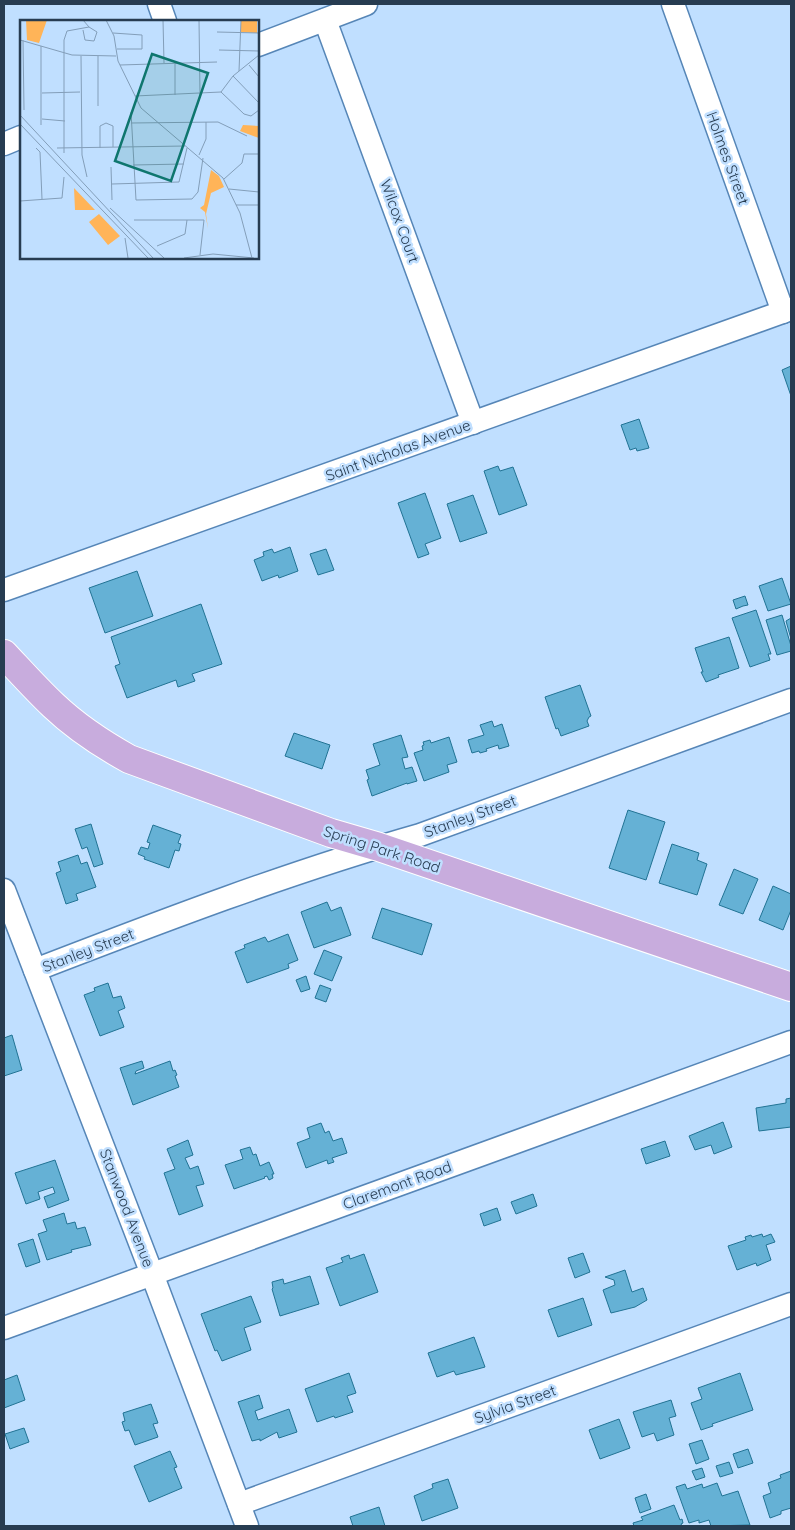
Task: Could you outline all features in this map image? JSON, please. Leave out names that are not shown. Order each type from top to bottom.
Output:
[{"type":"main road","name":"Spring Park Road","points":[[4,654],[52,705],[71,721],[99,742],[129,759],[313,826],[791,987]]},
{"type":"street","points":[[159,4],[165,20]]},
{"type":"street","points":[[259,45],[366,4]]},
{"type":"street","name":"Holmes Street","points":[[673,4],[787,310]]},
{"type":"street","name":"Wilcox Court","points":[[324,20],[473,423]]},
{"type":"street","points":[[4,144],[20,138]]},
{"type":"street","name":"Saint Nicholas Avenue","points":[[4,590],[787,310]]},
{"type":"street","name":"Stanley Street","points":[[36,970],[167,919],[379,847],[420,835],[791,700]]},
{"type":"street","name":"Stanwood Avenue","points":[[4,890],[248,1526]]},
{"type":"street","name":"Claremont Road","points":[[4,1328],[791,1042]]},
{"type":"street","name":"Sylvia Street","points":[[239,1504],[791,1304]]},
{"type":"building","points":[[791,366],[791,396],[782,370]]},
{"type":"building","points":[[639,419],[649,448],[637,451],[636,448],[630,450],[621,425]]},
{"type":"building","points":[[498,466],[500,471],[513,467],[527,505],[499,515],[484,471]]},
{"type":"building","points":[[425,493],[441,538],[425,544],[429,554],[418,558],[398,503]]},
{"type":"building","points":[[473,495],[487,533],[460,542],[447,504]]},
{"type":"building","points":[[290,547],[298,571],[279,578],[278,575],[262,581],[254,560],[264,556],[263,552],[272,549],[274,553]]},
{"type":"building","points":[[326,549],[334,570],[318,575],[310,554]]},
{"type":"building","points":[[137,571],[153,616],[105,633],[89,588]]},
{"type":"building","points":[[782,578],[791,604],[768,611],[759,586]]},
{"type":"building","points":[[745,596],[748,605],[736,609],[733,600]]},
{"type":"building","points":[[201,604],[222,664],[192,674],[195,681],[178,687],[176,680],[127,698],[115,666],[120,664],[111,637]]},
{"type":"building","points":[[756,610],[771,654],[768,654],[770,660],[750,667],[732,618]]},
{"type":"building","points":[[782,615],[791,651],[777,655],[766,620]]},
{"type":"building","points":[[791,618],[791,639],[786,621]]},
{"type":"building","points":[[729,637],[739,668],[718,675],[719,677],[706,682],[701,672],[703,672],[695,648]]},
{"type":"building","points":[[580,685],[591,716],[587,721],[589,726],[561,736],[558,728],[556,729],[545,697]]},
{"type":"building","points":[[492,721],[494,727],[502,724],[509,746],[499,749],[498,745],[486,749],[487,751],[472,753],[468,740],[484,735],[480,725]]},
{"type":"building","points":[[294,733],[330,745],[322,769],[285,756]]},
{"type":"building","points":[[401,735],[408,757],[402,758],[405,769],[412,767],[417,781],[372,796],[366,770],[380,765],[373,744]]},
{"type":"building","points":[[449,737],[457,762],[447,765],[449,772],[424,781],[414,753],[423,750],[423,742],[430,740],[431,743]]},
{"type":"building","points":[[628,810],[665,822],[646,880],[609,868]]},
{"type":"building","points":[[91,824],[103,864],[94,867],[87,847],[82,849],[75,829]]},
{"type":"building","points":[[153,825],[181,835],[178,843],[181,844],[179,851],[175,850],[169,868],[144,859],[145,857],[138,854],[141,847],[148,849],[150,843],[147,842]]},
{"type":"building","points":[[672,844],[699,853],[697,860],[707,864],[697,895],[659,883]]},
{"type":"building","points":[[78,855],[81,864],[87,862],[96,887],[76,894],[78,900],[66,904],[56,873],[61,871],[58,862]]},
{"type":"building","points":[[734,869],[758,879],[743,914],[719,905]]},
{"type":"building","points":[[773,886],[791,894],[791,910],[783,930],[759,920]]},
{"type":"building","points":[[327,902],[331,911],[341,907],[351,935],[314,948],[301,912]]},
{"type":"building","points":[[382,908],[432,924],[422,955],[372,938]]},
{"type":"building","points":[[288,934],[298,960],[288,964],[289,968],[247,983],[235,952],[245,948],[244,945],[265,937],[268,942]]},
{"type":"building","points":[[324,950],[342,957],[332,981],[314,974]]},
{"type":"building","points":[[306,976],[310,989],[301,992],[296,980]]},
{"type":"building","points":[[108,983],[113,998],[121,996],[125,1008],[118,1011],[124,1027],[100,1036],[84,995],[95,991],[94,988]]},
{"type":"building","points":[[320,985],[331,989],[326,1002],[315,998]]},
{"type":"building","points":[[12,1035],[22,1070],[4,1076],[4,1038]]},
{"type":"building","points":[[142,1061],[144,1068],[136,1071],[135,1074],[170,1061],[173,1071],[175,1070],[177,1075],[175,1076],[179,1087],[133,1105],[120,1068]]},
{"type":"building","points":[[791,1098],[791,1127],[759,1131],[756,1108],[786,1103],[786,1099]]},
{"type":"building","points":[[723,1122],[732,1147],[714,1154],[711,1145],[695,1150],[689,1136]]},
{"type":"building","points":[[321,1123],[325,1133],[329,1131],[333,1141],[342,1138],[347,1153],[332,1158],[334,1162],[328,1164],[327,1160],[306,1168],[297,1143],[310,1138],[307,1128]]},
{"type":"building","points":[[188,1140],[193,1155],[185,1158],[190,1169],[198,1166],[204,1184],[196,1186],[203,1206],[179,1215],[164,1173],[175,1169],[167,1149]]},
{"type":"building","points":[[665,1141],[670,1156],[646,1164],[641,1149]]},
{"type":"building","points":[[250,1147],[253,1155],[256,1154],[260,1166],[269,1162],[274,1174],[272,1174],[273,1178],[269,1180],[267,1176],[234,1189],[225,1165],[243,1159],[240,1150]]},
{"type":"building","points":[[55,1160],[69,1200],[48,1208],[44,1197],[55,1193],[53,1187],[38,1192],[40,1199],[26,1204],[15,1173]]},
{"type":"building","points":[[533,1194],[537,1206],[516,1214],[511,1202]]},
{"type":"building","points":[[497,1208],[501,1220],[484,1226],[480,1214]]},
{"type":"building","points":[[64,1213],[67,1224],[75,1222],[77,1229],[85,1227],[91,1245],[71,1250],[72,1252],[47,1260],[38,1234],[47,1231],[43,1220]]},
{"type":"building","points":[[762,1234],[763,1237],[771,1234],[775,1242],[766,1245],[771,1260],[757,1266],[756,1263],[737,1270],[728,1246],[746,1240],[745,1237]]},
{"type":"building","points":[[33,1239],[40,1262],[26,1267],[18,1244]]},
{"type":"building","points":[[583,1253],[590,1272],[575,1278],[568,1258]]},
{"type":"building","points":[[364,1254],[378,1292],[340,1306],[326,1268],[343,1262],[341,1258],[349,1255],[350,1259]]},
{"type":"building","points":[[625,1270],[632,1292],[643,1288],[647,1300],[635,1307],[611,1313],[603,1290],[615,1285],[614,1280],[605,1277]]},
{"type":"building","points":[[310,1276],[319,1304],[280,1316],[272,1289],[272,1282],[283,1279],[284,1284]]},
{"type":"building","points":[[251,1296],[261,1322],[244,1328],[251,1350],[222,1361],[217,1350],[215,1351],[201,1314]]},
{"type":"building","points":[[583,1298],[592,1325],[558,1337],[548,1310]]},
{"type":"building","points":[[474,1337],[485,1367],[456,1375],[454,1371],[437,1377],[428,1353]]},
{"type":"building","points":[[349,1373],[356,1393],[347,1396],[353,1412],[317,1422],[305,1389]]},
{"type":"building","points":[[740,1373],[753,1410],[712,1424],[713,1426],[701,1430],[691,1403],[702,1399],[698,1388]]},
{"type":"building","points":[[17,1375],[25,1400],[4,1408],[4,1380]]},
{"type":"building","points":[[259,1395],[263,1408],[255,1411],[258,1420],[289,1409],[297,1432],[279,1438],[277,1432],[260,1441],[260,1439],[252,1441],[238,1402]]},
{"type":"building","points":[[671,1400],[676,1416],[669,1418],[674,1435],[657,1441],[654,1433],[642,1437],[633,1412]]},
{"type":"building","points":[[151,1404],[158,1423],[153,1424],[158,1437],[135,1445],[129,1430],[125,1431],[122,1422],[125,1421],[123,1413]]},
{"type":"building","points":[[619,1419],[630,1448],[600,1459],[589,1430]]},
{"type":"building","points":[[24,1428],[29,1442],[10,1449],[5,1434]]},
{"type":"building","points":[[702,1440],[709,1459],[696,1464],[689,1444]]},
{"type":"building","points":[[748,1449],[753,1463],[738,1468],[733,1454]]},
{"type":"building","points":[[170,1451],[177,1467],[174,1468],[182,1488],[149,1502],[134,1466]]},
{"type":"building","points":[[729,1462],[733,1473],[720,1477],[716,1466]]},
{"type":"building","points":[[702,1468],[705,1477],[696,1480],[692,1471]]},
{"type":"building","points":[[791,1471],[791,1508],[781,1511],[781,1514],[770,1518],[763,1496],[771,1493],[768,1483],[781,1478],[780,1475]]},
{"type":"building","points":[[448,1479],[458,1508],[422,1521],[414,1496],[433,1488],[432,1484]]},
{"type":"building","points":[[717,1483],[722,1496],[738,1491],[750,1525],[711,1526],[709,1520],[689,1523],[676,1487],[685,1484],[687,1489],[702,1484],[703,1488]]},
{"type":"building","points":[[646,1494],[651,1509],[640,1513],[635,1498]]},
{"type":"building","points":[[674,1505],[680,1520],[682,1519],[682,1526],[634,1526],[633,1523],[643,1520],[641,1517]]},
{"type":"building","points":[[379,1507],[385,1526],[353,1526],[350,1517]]}]
